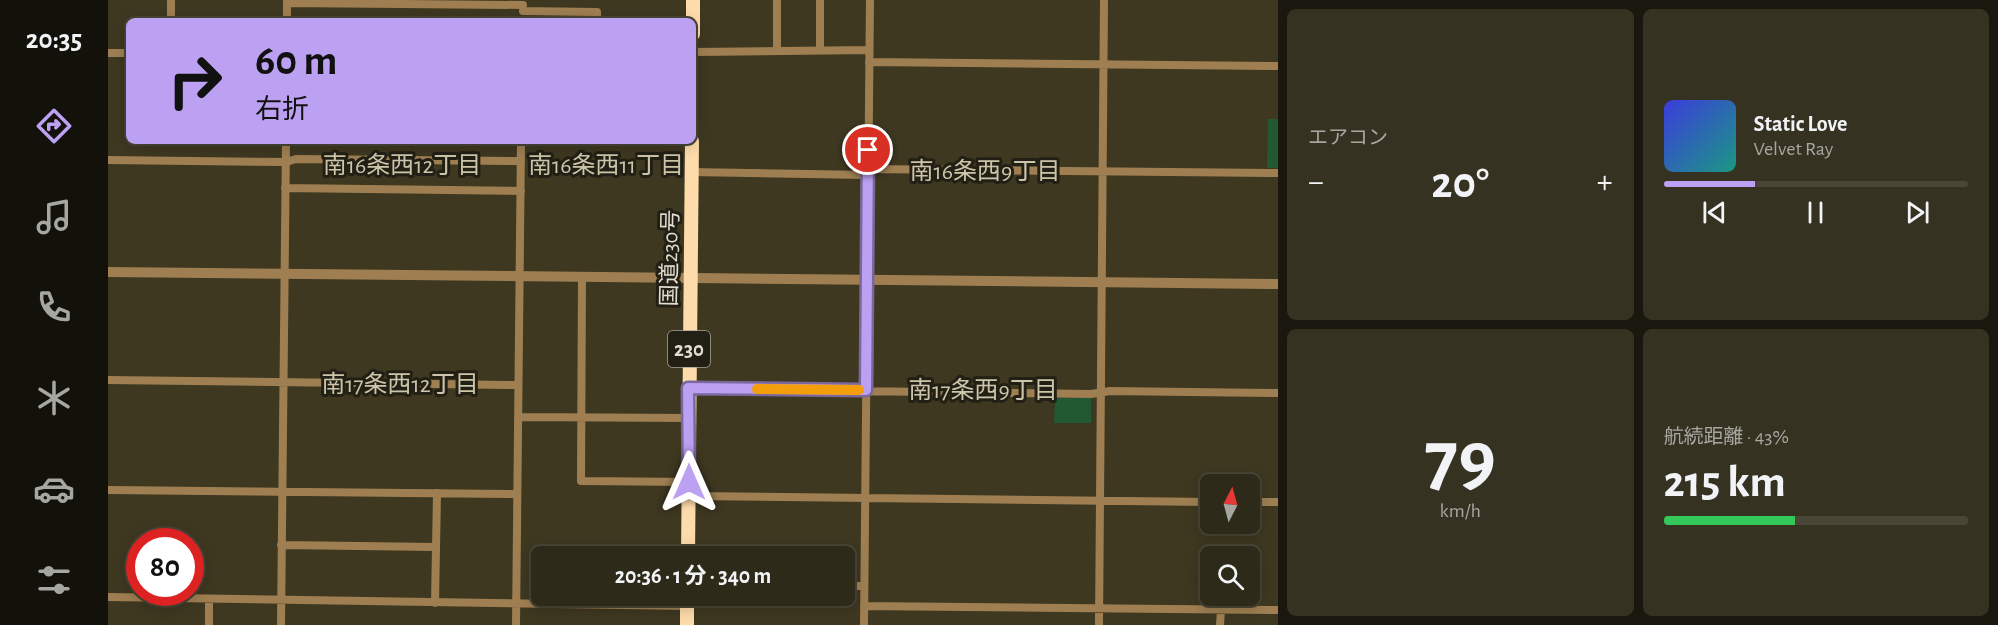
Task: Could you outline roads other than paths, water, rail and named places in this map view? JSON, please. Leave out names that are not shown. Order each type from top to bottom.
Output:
[{"type":"highway","points":[[693,0],[693,18]]},
{"type":"highway","name":"国道230号","points":[[688,546],[692,144]]},
{"type":"highway","points":[[687,606],[687,625]]},
{"type":"street","points":[[171,0],[171,18]]},
{"type":"street","points":[[777,0],[777,51]]},
{"type":"street","points":[[820,0],[820,50]]},
{"type":"street","points":[[864,625],[870,0]]},
{"type":"street","points":[[1099,625],[1104,0]]},
{"type":"street","points":[[287,18],[287,2],[523,5],[597,12],[597,18]]},
{"type":"street","points":[[696,52],[869,50]]},
{"type":"street","points":[[108,53],[126,53]]},
{"type":"street","points":[[869,62],[1278,66]]},
{"type":"street","points":[[281,625],[286,144]]},
{"type":"street","points":[[516,625],[521,144]]},
{"type":"street","points":[[108,160],[521,161]]},
{"type":"street","points":[[691,172],[1278,173]]},
{"type":"street","points":[[285,188],[521,191]]},
{"type":"street","points":[[108,272],[1278,284]]},
{"type":"street","points":[[582,276],[581,481],[865,498],[1200,502]]},
{"type":"street","points":[[108,380],[518,385]]},
{"type":"street","points":[[688,388],[1091,394],[1101,392],[1278,393]]},
{"type":"street","points":[[518,417],[688,418]]},
{"type":"street","points":[[108,490],[517,494]]},
{"type":"street","points":[[435,603],[437,493]]},
{"type":"street","points":[[1260,502],[1278,502]]},
{"type":"street","points":[[282,544],[436,547]]},
{"type":"street","points":[[855,586],[864,586]]},
{"type":"street","points":[[108,597],[531,604]]},
{"type":"street","points":[[209,599],[209,625]]},
{"type":"street","points":[[864,606],[1278,610]]},
{"type":"street","points":[[1220,625],[1221,610]]},
{"type":"district","name":"南16条西12丁目","points":[[402,165]]},
{"type":"district","name":"南16条西11丁目","points":[[606,165]]},
{"type":"district","name":"南16条西9丁目","points":[[985,171]]},
{"type":"district","name":"南17条西12丁目","points":[[400,384]]},
{"type":"district","name":"南17条西9丁目","points":[[983,390]]}]
